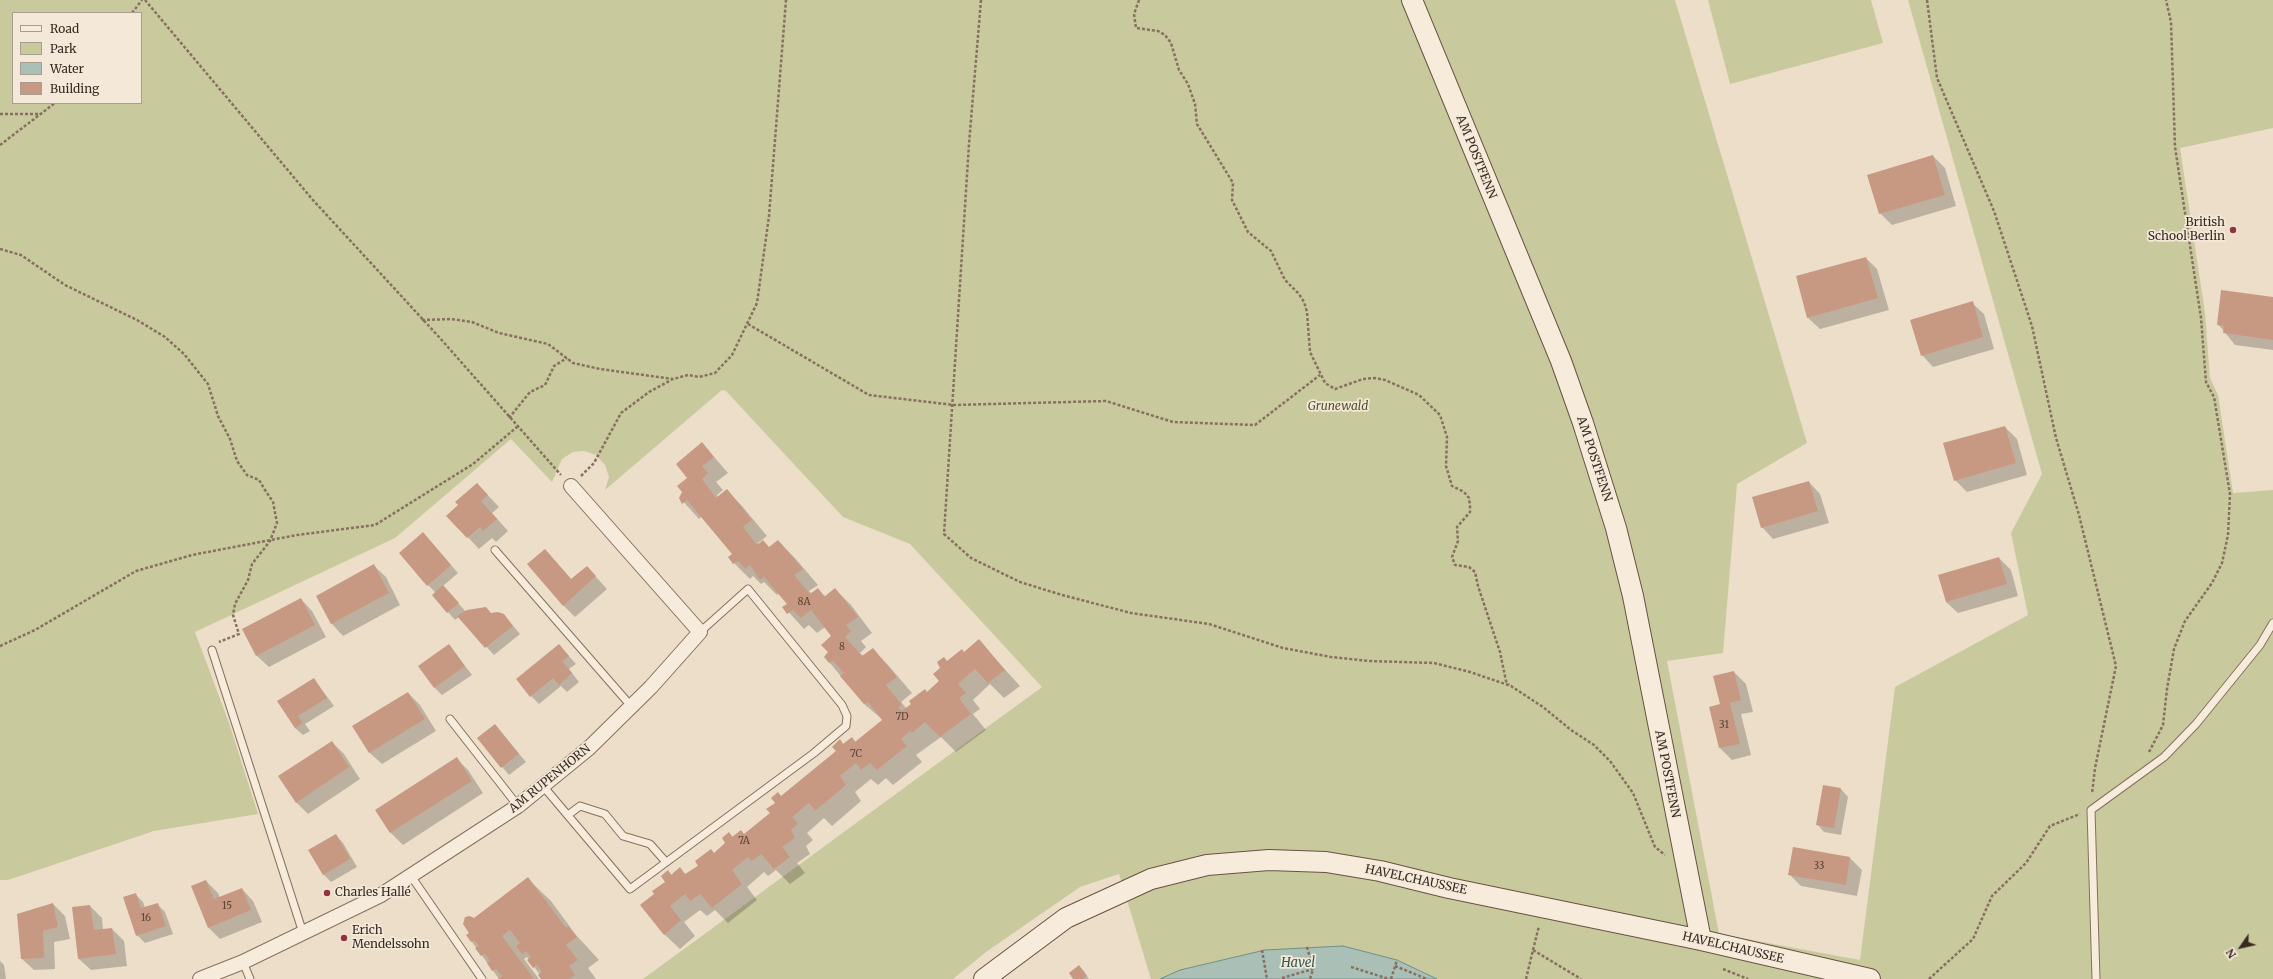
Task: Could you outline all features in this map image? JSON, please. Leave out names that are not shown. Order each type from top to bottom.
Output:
[{"type":"street","name":"AM POSTFENN","points":[[1412,0],[1558,354],[1583,423],[1616,528],[1633,596],[1701,940]]},
{"type":"street","points":[[571,486],[700,632]]},
{"type":"street","name":"AM RUPENHORN","points":[[200,979],[243,962],[381,895],[518,806],[589,748],[631,706],[700,632]]},
{"type":"street","name":"HAVELCHAUSSEE","points":[[984,979],[1066,918],[1150,879],[1207,865],[1269,860],[1326,862],[1380,871],[1449,888],[1544,906],[1870,979]]},
{"type":"lane","points":[[495,550],[631,706]]},
{"type":"lane","points":[[543,786],[630,889],[665,861],[814,753],[846,726],[847,716],[842,705],[748,589],[700,632]]},
{"type":"lane","points":[[2096,979],[2091,810],[2164,757],[2196,724],[2260,645],[2273,623]]},
{"type":"lane","points":[[212,650],[303,934]]},
{"type":"lane","points":[[450,719],[518,806]]},
{"type":"lane","points":[[568,815],[580,806],[605,814],[623,836],[650,844],[665,861]]},
{"type":"lane","points":[[411,876],[482,979]]},
{"type":"lane","points":[[243,962],[250,979]]},
{"type":"path","points":[[133,12],[142,0]]},
{"type":"path","points":[[145,0],[312,199],[571,486],[594,464],[621,413],[649,392],[673,379],[688,375],[699,377],[716,373],[732,355],[748,324],[757,303],[763,269],[786,0]]},
{"type":"path","points":[[981,0],[970,136],[954,405],[944,534],[971,558],[1020,582],[1062,596],[1132,613],[1209,624],[1283,648],[1331,657],[1370,661],[1434,663],[1511,686]]},
{"type":"path","points":[[1139,0],[1134,14],[1136,28],[1158,31],[1165,35],[1171,43],[1180,70],[1196,104],[1197,124],[1233,183],[1232,200],[1248,232],[1271,251],[1285,280],[1300,294],[1304,302],[1307,312],[1310,352],[1325,383],[1335,389],[1363,379],[1376,378],[1385,380],[1419,395],[1440,415],[1447,433],[1446,466],[1452,486],[1464,492],[1469,498],[1470,506],[1470,512],[1457,527],[1458,541],[1452,557],[1455,565],[1470,567],[1475,572],[1500,652],[1506,682],[1543,707],[1571,730],[1594,745],[1610,761],[1633,793],[1644,824],[1659,852],[1668,856],[1683,854]]},
{"type":"path","points":[[1927,0],[1937,78],[1994,211],[2032,326],[2056,438],[2079,515],[2116,666],[2096,768],[2091,810],[2050,826],[2026,864],[1992,896],[1973,939],[1929,979]]},
{"type":"path","points":[[2136,778],[2163,725],[2166,688],[2174,649],[2185,621],[2212,583],[2222,563],[2228,535],[2230,494],[2214,397],[2206,382],[2201,318],[2175,147],[2171,22],[2166,0]]},
{"type":"path","points":[[0,145],[54,104]]},
{"type":"path","points":[[0,114],[40,114]]},
{"type":"path","points":[[0,249],[21,255],[65,285],[137,320],[165,337],[184,354],[208,384],[218,416],[230,440],[237,461],[247,475],[259,480],[272,502],[277,523],[270,541],[252,564],[248,580],[235,604],[232,615],[239,634],[211,645],[212,650]]},
{"type":"path","points":[[422,320],[451,318],[472,322],[499,333],[548,344],[573,363],[600,369],[673,379]]},
{"type":"path","points":[[748,324],[869,395],[954,405],[1106,401],[1173,422],[1255,425],[1320,375]]},
{"type":"path","points":[[509,418],[530,392],[545,385],[554,366],[567,358]]},
{"type":"path","points":[[0,646],[35,630],[136,571],[192,555],[270,541],[297,534],[374,525],[473,464],[517,427]]},
{"type":"path","points":[[1526,979],[1544,906]]},
{"type":"path","points":[[1307,947],[1313,969],[1310,979]]},
{"type":"path","points":[[1262,950],[1267,979]]},
{"type":"path","points":[[1533,950],[1581,979]]},
{"type":"path","points":[[1351,968],[1390,979],[1398,960]]},
{"type":"path","points":[[1395,966],[1427,979]]},
{"type":"path","points":[[1282,978],[1313,969]]},
{"type":"path","points":[[1723,969],[1748,979]]},
{"type":"green space","name":"Grunewald","points":[[0,0],[1675,0],[1807,443],[1737,484],[1723,653],[1667,661],[1719,934],[1860,960],[1895,687],[2028,615],[2011,533],[2042,474],[1908,0],[2273,0],[2273,128],[2180,148],[2205,313],[2210,378],[2218,395],[2233,493],[2273,490],[2273,979],[1437,979],[1397,960],[1343,946],[1265,950],[1180,970],[1160,979],[1151,979],[1119,874],[1080,887],[986,952],[953,979],[643,979],[1042,687],[910,544],[843,517],[726,391],[722,390],[605,490],[609,477],[605,465],[596,455],[584,451],[573,452],[562,459],[552,482],[511,439],[395,538],[195,632],[229,723],[258,814],[154,831],[8,880],[0,880]]},
{"type":"green space","points":[[1708,0],[1871,0],[1883,43],[1730,84]]},
{"type":"water","name":"Havel","points":[[1343,946],[1397,960],[1437,979],[1160,979],[1180,970],[1265,950]]},
{"type":"building","points":[[1933,155],[1945,195],[1879,214],[1867,175]]},
{"type":"building","points":[[1866,257],[1878,298],[1807,318],[1796,276]]},
{"type":"building","points":[[2221,290],[2273,297],[2273,340],[2223,333],[2224,326],[2217,325]]},
{"type":"building","points":[[1973,301],[1983,337],[1921,356],[1910,320]]},
{"type":"building","points":[[2005,426],[2016,463],[1954,481],[1943,443]]},
{"type":"building","points":[[702,442],[714,457],[702,466],[708,473],[702,479],[716,498],[727,489],[752,520],[743,527],[757,545],[763,540],[769,547],[778,540],[803,569],[794,575],[810,594],[818,588],[824,597],[835,588],[858,617],[846,625],[851,631],[845,637],[862,656],[873,648],[897,677],[886,685],[902,705],[898,708],[902,711],[911,704],[909,701],[925,689],[927,692],[939,681],[933,674],[940,668],[937,662],[944,657],[947,661],[962,649],[964,652],[979,639],[1005,670],[988,683],[975,669],[958,684],[966,693],[959,698],[971,714],[940,737],[925,722],[912,733],[910,731],[901,739],[907,746],[877,770],[870,763],[861,770],[856,763],[840,776],[846,785],[815,811],[809,803],[792,817],[798,824],[791,830],[795,838],[782,847],[790,857],[774,869],[761,854],[752,861],[748,857],[732,870],[742,884],[712,908],[700,894],[690,901],[685,894],[670,906],[681,920],[664,935],[640,905],[654,894],[652,891],[665,882],[661,876],[668,870],[671,875],[680,867],[685,874],[698,866],[695,861],[711,849],[714,853],[725,843],[722,838],[729,832],[732,837],[741,830],[744,834],[770,813],[766,809],[775,803],[771,798],[778,792],[781,796],[836,751],[832,747],[840,739],[843,744],[852,737],[855,742],[882,720],[868,702],[864,704],[840,676],[844,673],[833,661],[829,663],[824,657],[828,652],[821,645],[831,636],[811,610],[801,618],[793,610],[787,614],[782,607],[787,604],[764,577],[760,580],[750,565],[745,569],[738,561],[733,564],[728,557],[732,554],[687,500],[682,504],[679,498],[682,492],[677,486],[687,478],[676,464]]},
{"type":"building","points":[[1809,481],[1818,511],[1761,528],[1752,497]]},
{"type":"building","points":[[477,483],[488,495],[481,501],[497,519],[483,531],[480,527],[467,538],[446,516],[458,505],[455,502]]},
{"type":"building","points":[[423,532],[451,565],[427,586],[399,553]]},
{"type":"building","points":[[545,549],[571,579],[587,566],[596,576],[563,606],[527,564]]},
{"type":"building","points":[[1999,557],[2007,584],[1946,602],[1938,575]]},
{"type":"building","points":[[374,564],[389,593],[331,624],[316,596]]},
{"type":"building","points":[[443,585],[459,603],[447,613],[432,595]]},
{"type":"building","points":[[301,598],[315,625],[256,656],[242,629]]},
{"type":"building","points":[[486,607],[491,613],[498,612],[504,614],[513,626],[485,648],[457,616],[467,610]]},
{"type":"building","points":[[449,644],[465,666],[434,688],[418,666]]},
{"type":"building","points":[[559,644],[569,656],[562,661],[572,673],[559,685],[553,678],[530,697],[516,679]]},
{"type":"building","points":[[1734,671],[1741,700],[1730,703],[1740,744],[1719,748],[1709,707],[1720,704],[1713,676]]},
{"type":"building","points":[[314,678],[327,698],[298,716],[303,723],[295,728],[277,701]]},
{"type":"building","points":[[408,692],[425,719],[369,753],[352,726]]},
{"type":"building","points":[[495,724],[519,754],[501,768],[477,738]]},
{"type":"building","points":[[332,741],[349,767],[296,803],[278,776]]},
{"type":"building","points":[[457,757],[472,781],[390,833],[375,810]]},
{"type":"building","points":[[1823,785],[1841,788],[1834,828],[1816,825]]},
{"type":"building","points":[[336,834],[350,859],[323,875],[308,850]]},
{"type":"building","points":[[1793,847],[1850,857],[1846,885],[1788,875]]},
{"type":"building","points":[[528,877],[566,928],[568,926],[577,937],[566,945],[578,960],[569,966],[575,975],[570,979],[541,979],[538,975],[542,972],[537,965],[533,968],[527,960],[531,957],[526,951],[522,954],[516,946],[520,943],[510,930],[502,936],[534,979],[498,979],[502,976],[496,969],[492,971],[487,963],[490,961],[485,954],[481,956],[475,948],[479,946],[474,940],[471,942],[466,935],[469,933],[463,924],[465,917],[470,916],[474,918]]},
{"type":"building","points":[[206,880],[214,899],[242,888],[251,910],[208,928],[191,886]]},
{"type":"building","points":[[136,893],[141,908],[158,903],[166,926],[136,936],[123,897]]},
{"type":"building","points":[[53,903],[58,927],[43,931],[44,958],[21,959],[17,914]]},
{"type":"building","points":[[90,905],[94,930],[112,928],[116,954],[78,959],[72,907]]},
{"type":"building","points":[[1079,965],[1087,976],[1083,979],[1073,979],[1069,973]]},
{"type":"place","name":"British School Berlin","points":[[2233,230]]},
{"type":"place","name":"Charles Hallé","points":[[327,893]]},
{"type":"place","name":"Erich Mendelssohn","points":[[344,938]]}]
